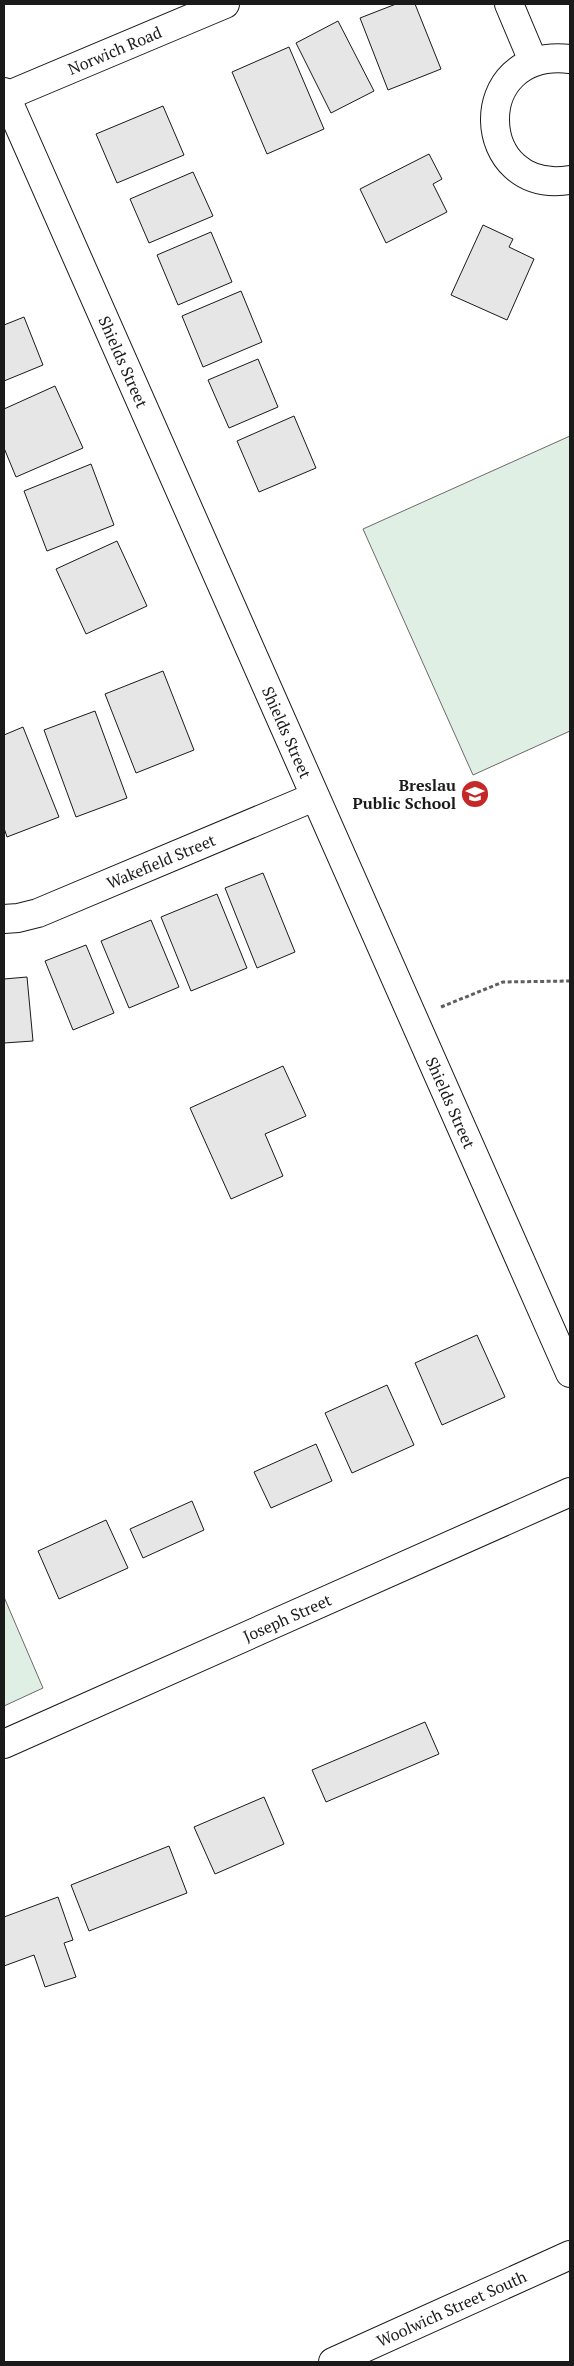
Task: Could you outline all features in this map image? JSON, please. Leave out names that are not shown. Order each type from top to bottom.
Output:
[{"type":"street","name":"Norwich Road","points":[[4,95],[225,4]]},
{"type":"street","points":[[509,4],[533,61]]},
{"type":"street","points":[[570,59],[553,57],[533,61],[515,72],[501,89],[494,109],[494,131],[502,151],[516,168],[536,179],[557,182],[570,180]]},
{"type":"street","name":"Shields Street","points":[[4,95],[570,1373]]},
{"type":"street","name":"Wakefield Street","points":[[4,919],[38,913],[314,797]]},
{"type":"street","name":"Joseph Street","points":[[4,1744],[570,1492]]},
{"type":"street","name":"Woolwich Street South","points":[[332,2362],[570,2254]]},
{"type":"path","points":[[439,1007],[502,982],[570,981]]},
{"type":"green space","points":[[570,436],[570,731],[473,775],[363,529]]},
{"type":"green space","points":[[4,1597],[43,1688],[4,1706]]},
{"type":"building","points":[[396,4],[415,4],[441,69],[388,90],[360,18]]},
{"type":"building","points":[[338,21],[374,91],[331,113],[296,43]]},
{"type":"building","points":[[289,47],[324,129],[267,154],[232,72]]},
{"type":"building","points":[[163,106],[184,155],[117,183],[96,134]]},
{"type":"building","points":[[429,154],[442,179],[433,184],[447,212],[386,243],[360,189]]},
{"type":"building","points":[[193,172],[213,216],[149,243],[130,199]]},
{"type":"building","points":[[483,225],[513,239],[509,247],[534,259],[507,320],[451,295]]},
{"type":"building","points":[[211,232],[232,282],[178,305],[157,255]]},
{"type":"building","points":[[241,291],[262,342],[203,367],[182,316]]},
{"type":"building","points":[[24,317],[43,365],[4,381],[4,325]]},
{"type":"building","points":[[258,359],[278,407],[229,428],[208,380]]},
{"type":"building","points":[[55,386],[83,448],[16,477],[4,448],[4,409]]},
{"type":"building","points":[[294,416],[316,468],[259,492],[237,441]]},
{"type":"building","points":[[91,464],[114,525],[47,551],[24,491]]},
{"type":"building","points":[[117,541],[147,606],[86,634],[56,569]]},
{"type":"building","points":[[163,671],[194,750],[136,773],[105,694]]},
{"type":"building","points":[[95,711],[127,798],[76,817],[44,730]]},
{"type":"building","points":[[23,727],[59,817],[7,837],[4,828],[4,735]]},
{"type":"building","points":[[263,873],[295,952],[257,968],[225,888]]},
{"type":"building","points":[[217,894],[247,968],[191,991],[161,917]]},
{"type":"building","points":[[151,920],[179,987],[129,1008],[101,941]]},
{"type":"building","points":[[86,945],[114,1013],[73,1030],[45,961]]},
{"type":"building","points":[[27,977],[33,1041],[4,1043],[4,979]]},
{"type":"building","points":[[283,1066],[306,1116],[265,1134],[283,1176],[231,1199],[190,1108]]},
{"type":"building","points":[[477,1335],[505,1397],[442,1425],[415,1363]]},
{"type":"building","points":[[387,1385],[414,1445],[352,1473],[325,1413]]},
{"type":"building","points":[[316,1444],[332,1481],[271,1508],[254,1472]]},
{"type":"building","points":[[192,1501],[204,1530],[143,1558],[130,1529]]},
{"type":"building","points":[[106,1520],[128,1568],[59,1599],[38,1551]]},
{"type":"building","points":[[425,1722],[439,1754],[326,1802],[312,1770]]},
{"type":"building","points":[[264,1797],[284,1844],[215,1874],[194,1827]]},
{"type":"building","points":[[169,1846],[187,1893],[89,1931],[71,1885]]},
{"type":"building","points":[[58,1897],[73,1940],[64,1943],[76,1977],[45,1987],[34,1955],[4,1966],[4,1917]]},
{"type":"place","name":"Breslau Public School","points":[[475,794]]}]
